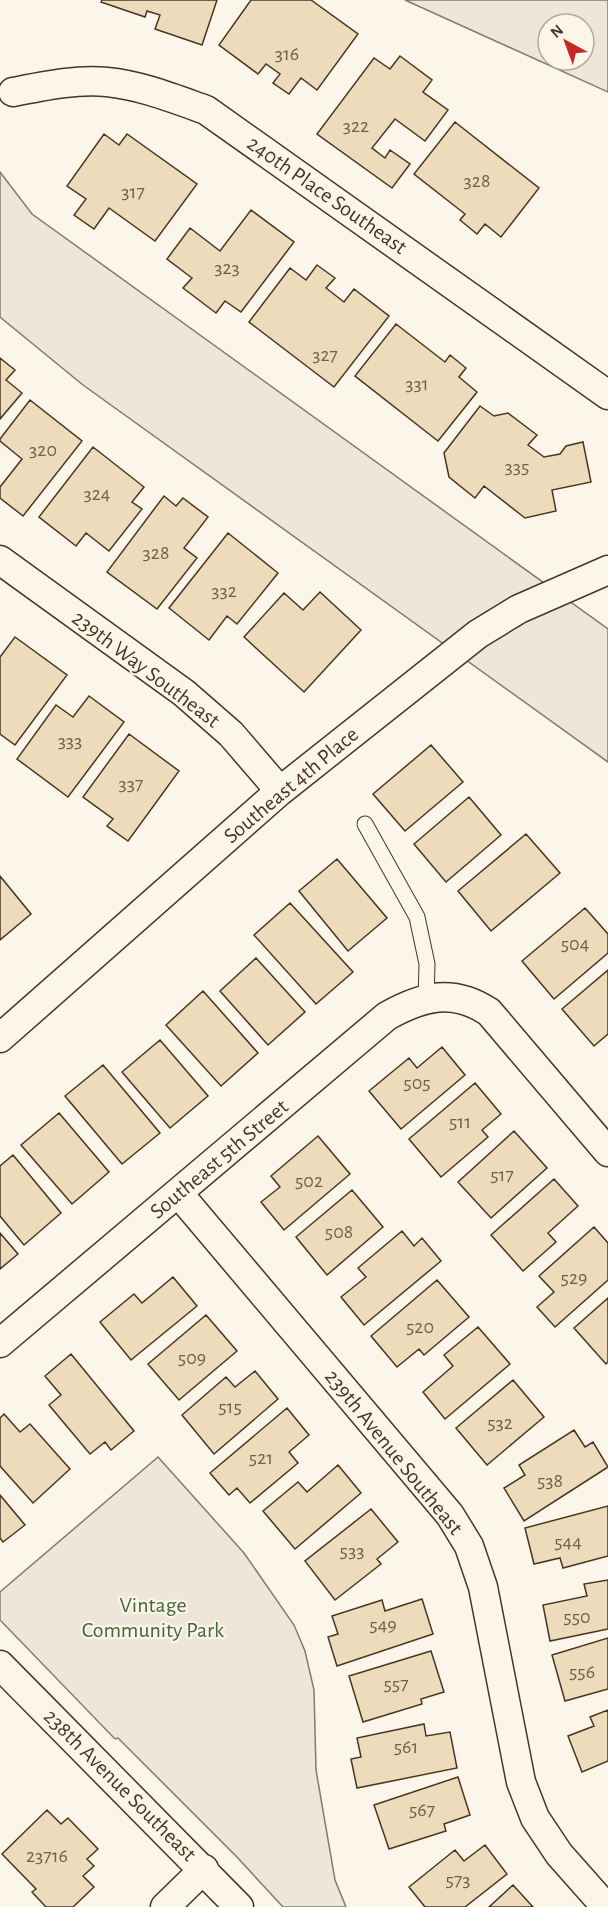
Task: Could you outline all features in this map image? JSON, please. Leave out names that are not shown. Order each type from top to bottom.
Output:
[{"type":"street","name":"240th Place Southeast","points":[[13,92],[54,84],[107,82],[157,93],[206,110],[608,395]]},
{"type":"street","name":"239th Way Southeast","points":[[0,560],[184,693],[231,734],[280,791]]},
{"type":"street","name":"Southeast 4th Place","points":[[0,1038],[280,791],[478,634],[519,609],[608,570]]},
{"type":"street","points":[[437,998],[471,1000],[489,1012],[608,1152]]},
{"type":"street","name":"Southeast 5th Street","points":[[0,1343],[387,1016],[405,1005],[437,998]]},
{"type":"street","name":"239th Avenue Southeast","points":[[179,1194],[450,1515],[469,1546],[483,1587],[521,1782],[536,1818],[559,1854],[606,1907]]},
{"type":"street","name":"238th Avenue Southeast","points":[[0,1665],[239,1907]]},
{"type":"street","points":[[165,1907],[204,1869]]},
{"type":"lane","points":[[365,824],[417,917],[437,998]]},
{"type":"green space","points":[[405,0],[608,0],[608,92],[564,72],[596,72],[596,12],[536,12],[536,59]]},
{"type":"green space","points":[[0,172],[32,214],[608,629],[608,762],[83,385],[0,317]]},
{"type":"green space","name":"Vintage Community Park","points":[[158,1457],[244,1553],[294,1625],[305,1651],[314,1690],[316,1770],[335,1880],[346,1907],[283,1907],[236,1856],[118,1738],[115,1739],[0,1620],[0,1592]]},
{"type":"building","points":[[102,0],[217,0],[202,45],[155,29],[160,15],[147,11],[145,17],[101,2]]},
{"type":"building","points":[[251,0],[311,0],[358,34],[317,90],[301,78],[289,94],[273,83],[280,74],[266,64],[258,74],[219,45]]},
{"type":"building","points":[[400,56],[432,80],[423,92],[448,110],[425,141],[395,119],[372,148],[385,158],[390,150],[410,164],[392,188],[317,134],[374,58],[390,69]]},
{"type":"building","points":[[455,122],[539,188],[501,237],[485,224],[477,234],[460,220],[465,214],[414,174]]},
{"type":"building","points":[[104,134],[119,145],[127,134],[197,184],[155,241],[109,208],[94,229],[74,215],[86,199],[67,186]]},
{"type":"building","points":[[251,210],[294,242],[241,312],[225,301],[216,313],[183,288],[192,278],[167,259],[190,228],[220,251]]},
{"type":"building","points":[[317,265],[335,278],[326,288],[344,302],[354,289],[389,316],[334,387],[249,322],[290,268],[306,280]]},
{"type":"building","points":[[396,324],[445,362],[450,355],[466,368],[459,377],[477,392],[438,441],[355,376]]},
{"type":"building","points":[[0,358],[15,370],[6,380],[22,393],[0,419]]},
{"type":"building","points":[[30,400],[82,441],[23,516],[0,498],[0,487],[22,459],[0,439]]},
{"type":"building","points":[[480,406],[494,416],[508,413],[537,435],[528,445],[544,457],[560,454],[566,446],[583,442],[591,482],[552,490],[556,511],[525,518],[484,486],[475,498],[449,477],[444,453]]},
{"type":"building","points":[[93,447],[144,487],[132,502],[142,509],[109,551],[86,533],[76,546],[39,517]]},
{"type":"building","points":[[164,496],[176,506],[183,498],[208,517],[184,548],[197,558],[157,609],[107,572]]},
{"type":"building","points":[[228,533],[278,573],[237,624],[227,616],[209,640],[169,608]]},
{"type":"building","points":[[320,592],[361,630],[304,692],[244,637],[284,593],[303,610]]},
{"type":"building","points":[[15,637],[67,675],[15,745],[0,734],[0,657]]},
{"type":"building","points":[[89,696],[124,722],[68,797],[17,759],[56,705],[73,717]]},
{"type":"building","points":[[129,734],[179,771],[128,841],[107,826],[113,819],[83,797]]},
{"type":"building","points":[[431,745],[463,782],[405,831],[373,794]]},
{"type":"building","points":[[469,797],[501,835],[446,882],[414,844]]},
{"type":"building","points":[[526,834],[560,873],[491,931],[458,891]]},
{"type":"building","points":[[337,859],[387,918],[348,951],[299,891]]},
{"type":"building","points":[[0,876],[31,914],[0,940]]},
{"type":"building","points":[[290,903],[353,972],[316,1004],[254,935]]},
{"type":"building","points":[[585,908],[608,934],[608,953],[554,999],[522,961]]},
{"type":"building","points":[[256,958],[305,1012],[268,1045],[220,991]]},
{"type":"building","points":[[608,970],[608,1034],[594,1046],[562,1009]]},
{"type":"building","points":[[203,991],[258,1053],[221,1086],[166,1025]]},
{"type":"building","points":[[160,1040],[208,1096],[170,1128],[122,1072]]},
{"type":"building","points":[[442,1047],[465,1075],[401,1129],[369,1091],[409,1058],[417,1068]]},
{"type":"building","points":[[103,1065],[160,1133],[122,1164],[65,1096]]},
{"type":"building","points":[[475,1083],[501,1114],[482,1130],[488,1137],[441,1177],[409,1139]]},
{"type":"building","points":[[59,1113],[109,1172],[72,1204],[21,1145]]},
{"type":"building","points":[[514,1131],[547,1168],[491,1218],[458,1182]]},
{"type":"building","points":[[318,1136],[350,1174],[284,1230],[261,1202],[280,1187],[271,1176]]},
{"type":"building","points":[[13,1155],[61,1213],[24,1245],[0,1216],[0,1166]]},
{"type":"building","points":[[554,1179],[578,1206],[548,1233],[556,1242],[523,1271],[491,1235]]},
{"type":"building","points":[[352,1190],[383,1227],[327,1275],[296,1237]]},
{"type":"building","points":[[594,1227],[608,1243],[608,1280],[555,1327],[537,1307],[554,1292],[539,1276]]},
{"type":"building","points":[[402,1231],[414,1246],[422,1238],[441,1261],[364,1325],[341,1297],[366,1277],[358,1268]]},
{"type":"building","points":[[0,1233],[18,1254],[0,1269]]},
{"type":"building","points":[[173,1277],[197,1306],[131,1360],[100,1322],[134,1294],[142,1303]]},
{"type":"building","points":[[437,1280],[469,1317],[424,1355],[419,1349],[397,1367],[371,1336]]},
{"type":"building","points":[[608,1298],[608,1362],[606,1364],[574,1328]]},
{"type":"building","points":[[206,1315],[237,1351],[179,1400],[148,1364]]},
{"type":"building","points":[[478,1327],[510,1364],[445,1419],[423,1392],[453,1366],[444,1355]]},
{"type":"building","points":[[71,1354],[134,1431],[111,1450],[105,1442],[90,1454],[49,1405],[61,1395],[45,1376]]},
{"type":"building","points":[[255,1371],[278,1399],[214,1454],[182,1415],[226,1377],[235,1387]]},
{"type":"building","points":[[513,1380],[544,1417],[487,1465],[456,1428]]},
{"type":"building","points":[[287,1408],[309,1435],[289,1452],[298,1463],[250,1503],[237,1488],[229,1495],[210,1473]]},
{"type":"building","points":[[4,1414],[20,1432],[30,1424],[70,1469],[33,1503],[0,1466],[0,1418]]},
{"type":"building","points":[[574,1430],[585,1447],[593,1442],[608,1467],[524,1521],[504,1488],[525,1475],[519,1465]]},
{"type":"building","points":[[338,1465],[361,1493],[295,1549],[263,1511],[298,1482],[307,1492]]},
{"type":"building","points":[[0,1495],[25,1525],[3,1542],[0,1538]]},
{"type":"building","points":[[608,1506],[608,1556],[563,1568],[560,1558],[534,1564],[525,1528]]},
{"type":"building","points":[[371,1509],[398,1542],[377,1559],[381,1564],[335,1600],[305,1561]]},
{"type":"building","points":[[608,1580],[608,1629],[550,1641],[543,1605],[587,1596],[584,1584]]},
{"type":"building","points":[[422,1599],[433,1634],[337,1666],[328,1637],[338,1634],[332,1616],[382,1600],[385,1611]]},
{"type":"building","points":[[608,1638],[608,1689],[565,1701],[552,1655]]},
{"type":"building","points":[[431,1651],[444,1692],[421,1699],[422,1704],[363,1722],[349,1676]]},
{"type":"building","points":[[608,1710],[608,1761],[582,1772],[568,1736],[594,1726],[590,1717]]},
{"type":"building","points":[[424,1724],[426,1736],[450,1732],[457,1768],[357,1788],[351,1759],[361,1757],[357,1738]]},
{"type":"building","points":[[458,1777],[470,1815],[444,1824],[446,1831],[389,1849],[374,1805]]},
{"type":"building","points":[[47,1810],[61,1824],[68,1818],[98,1849],[87,1859],[94,1866],[83,1876],[94,1887],[73,1907],[46,1907],[32,1892],[36,1889],[2,1854]]},
{"type":"building","points":[[485,1845],[507,1874],[465,1907],[425,1907],[409,1887],[455,1850],[464,1861]]},
{"type":"building","points":[[513,1885],[533,1907],[489,1907]]}]
